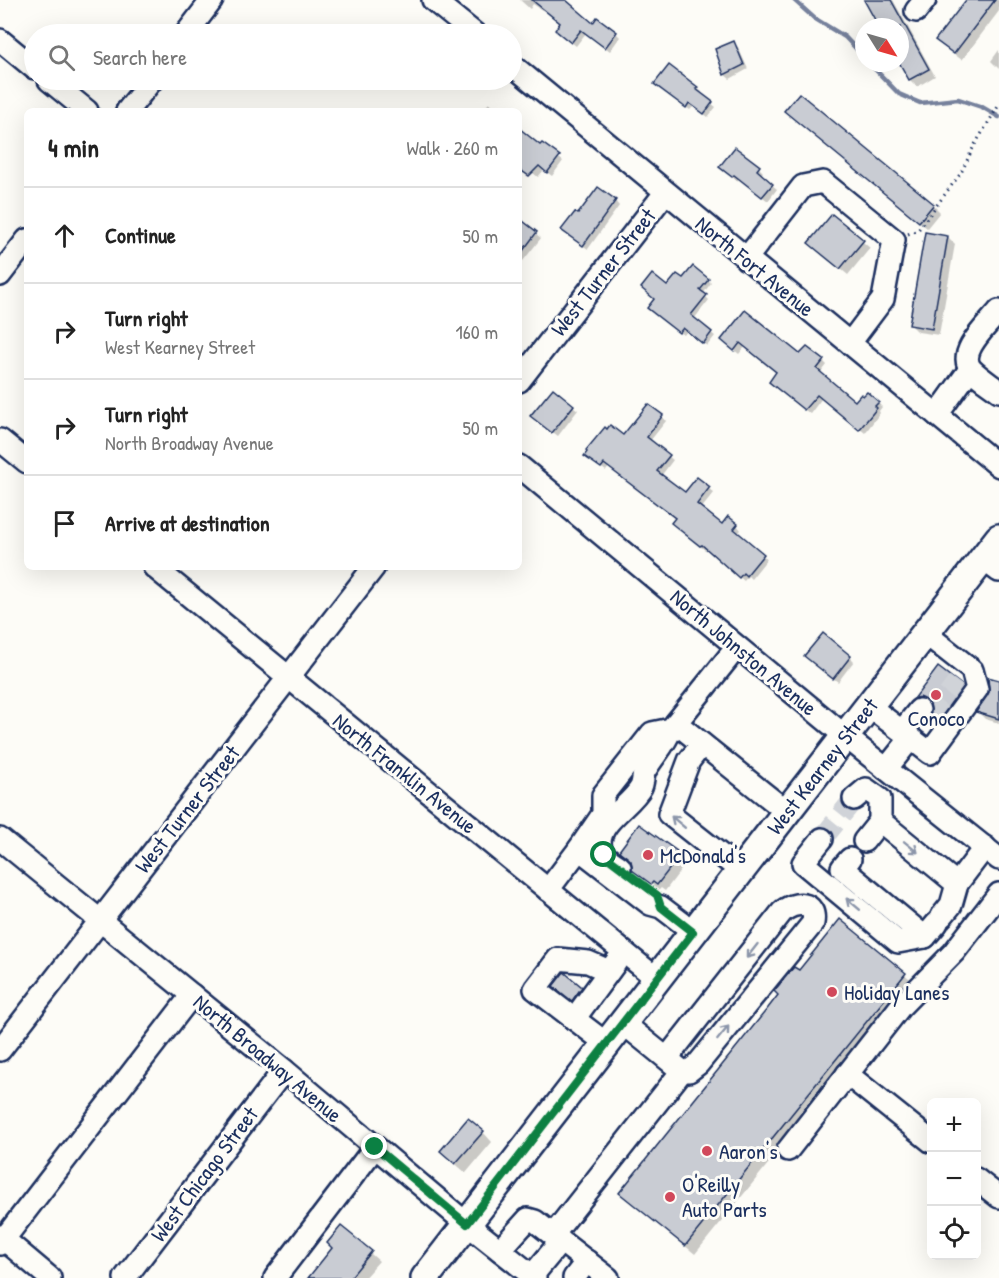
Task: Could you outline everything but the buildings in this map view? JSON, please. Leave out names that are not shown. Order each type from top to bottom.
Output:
[{"type":"main road","name":"West Kearney Street","points":[[425,1278],[925,633],[994,556]]},
{"type":"street","points":[[194,24],[212,0]]},
{"type":"street","points":[[433,0],[462,24]]},
{"type":"street","points":[[0,39],[24,59]]},
{"type":"street","name":"North Fort Avenue","points":[[522,73],[999,466]]},
{"type":"street","points":[[61,90],[83,108]]},
{"type":"street","points":[[129,108],[144,90]]},
{"type":"street","points":[[746,259],[803,186],[824,182],[894,240],[883,299],[850,343]]},
{"type":"street","name":"West Turner Street","points":[[522,377],[665,193]]},
{"type":"street","points":[[0,275],[14,247]]},
{"type":"street","points":[[997,325],[970,345],[966,358],[970,369],[999,391]]},
{"type":"street","points":[[997,325],[989,340],[983,345],[978,357],[984,369],[999,381]]},
{"type":"street","points":[[937,415],[970,369]]},
{"type":"street","points":[[0,440],[24,460]]},
{"type":"street","name":"North Johnston Avenue","points":[[522,468],[845,736],[992,853]]},
{"type":"street","name":"North Franklin Avenue","points":[[158,570],[657,979]]},
{"type":"street","name":"West Turner Street","points":[[2,1042],[100,920],[372,570]]},
{"type":"street","points":[[869,706],[930,753],[977,689],[972,670],[958,671],[925,633]]},
{"type":"street","points":[[661,907],[657,895],[604,855],[600,843],[619,809],[628,804],[642,786],[644,771],[667,740],[674,726],[737,647]]},
{"type":"street","points":[[886,769],[924,715]]},
{"type":"street","points":[[674,726],[702,744],[787,812]]},
{"type":"street","points":[[548,890],[603,814],[603,795],[652,733],[674,726]]},
{"type":"street","points":[[702,744],[689,761],[669,814],[741,871]]},
{"type":"street","points":[[854,799],[866,789],[880,799],[880,821],[864,841]]},
{"type":"street","points":[[880,821],[957,884]]},
{"type":"street","name":"North Broadway Avenue","points":[[0,839],[284,1070],[533,1277]]},
{"type":"street","points":[[822,839],[803,863],[898,942],[934,925],[951,904],[957,884],[992,853]]},
{"type":"street","points":[[579,849],[650,904],[661,907],[693,932]]},
{"type":"street","points":[[849,859],[842,868],[934,925]]},
{"type":"street","points":[[788,1150],[900,1007],[954,952],[999,894]]},
{"type":"street","points":[[533,1277],[674,1065],[782,912],[798,903],[811,910],[814,916],[813,923],[698,1064],[689,1071],[674,1065],[615,1034],[571,1017],[535,989],[558,958],[588,962],[609,971]]},
{"type":"street","points":[[571,1017],[624,952]]},
{"type":"street","points":[[50,1278],[1,1240],[192,995]]},
{"type":"street","name":"West Chicago Street","points":[[125,1278],[284,1070]]},
{"type":"street","points":[[847,1074],[927,1138]]},
{"type":"street","points":[[275,1278],[375,1147]]},
{"type":"street","points":[[981,1183],[999,1197]]},
{"type":"street","points":[[500,1250],[528,1219],[535,1221],[608,1278]]},
{"type":"street","points":[[574,1278],[587,1261]]},
{"type":"path","points":[[894,240],[918,230],[961,173],[985,126],[999,105]]},
{"type":"waterway","points":[[794,0],[814,18],[845,37],[855,48]]},
{"type":"waterway","points":[[878,72],[899,94],[920,103],[958,99],[982,107],[999,117]]},
{"type":"tunnel","points":[[930,720],[958,682]]},
{"type":"tunnel","points":[[822,839],[854,799]]},
{"type":"place","name":"Conoco","points":[[936,695]]},
{"type":"place","name":"McDonald's","points":[[648,855]]},
{"type":"place","name":"Holiday Lanes","points":[[832,992]]},
{"type":"place","name":"Aaron's","points":[[707,1151]]},
{"type":"place","name":"O'Reilly Auto Parts","points":[[670,1197]]},
{"type":"route","points":[[375,1147],[467,1224],[693,932],[661,907],[657,895],[604,855]]}]
